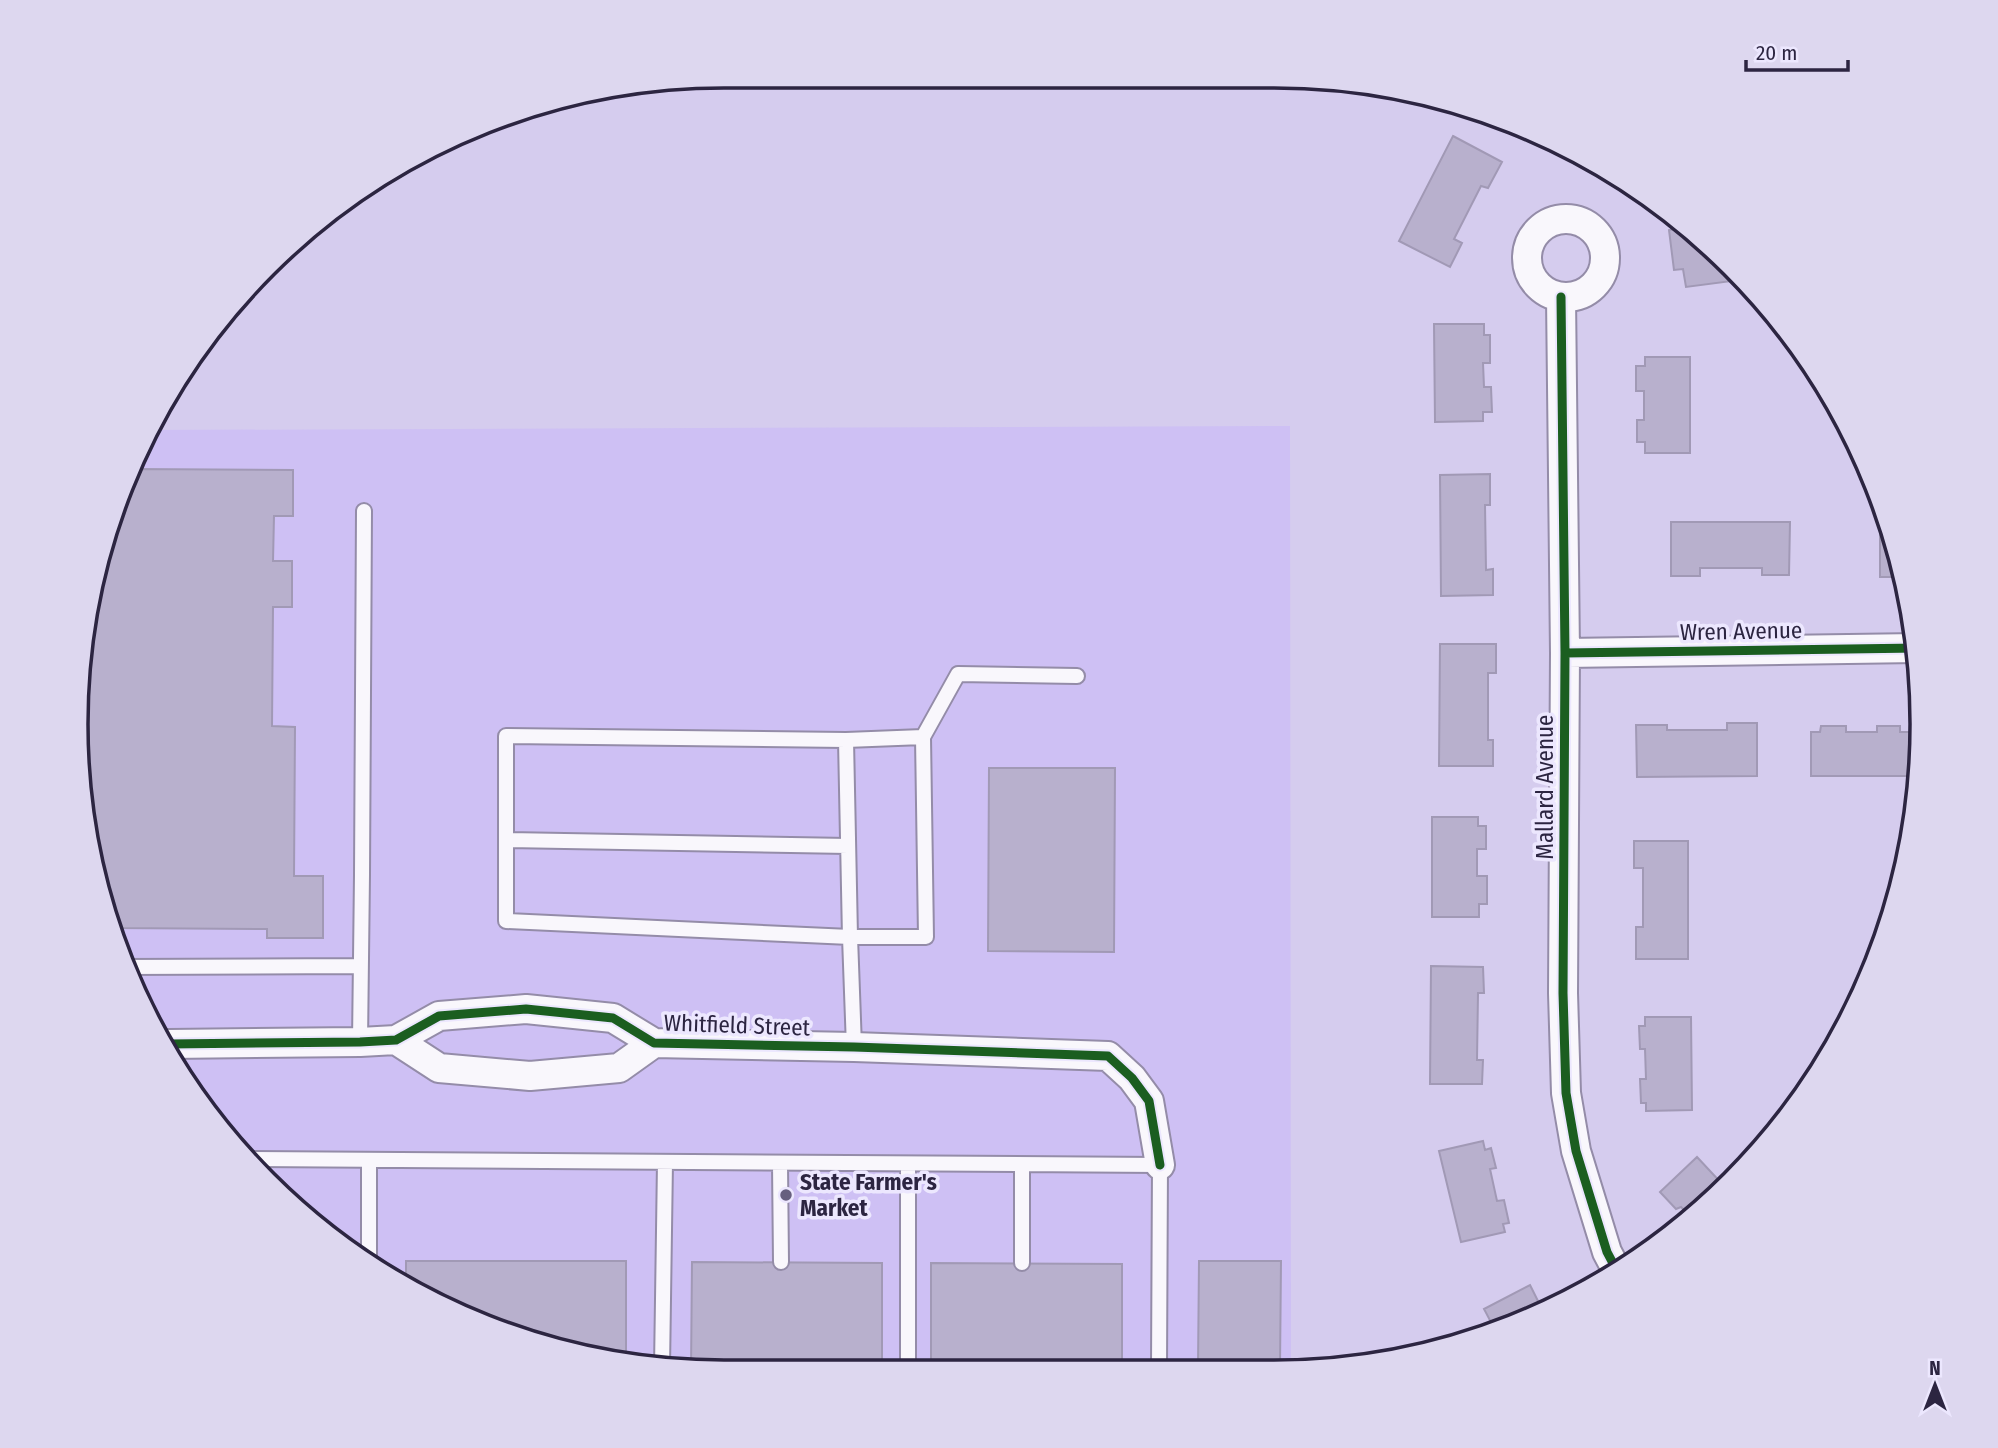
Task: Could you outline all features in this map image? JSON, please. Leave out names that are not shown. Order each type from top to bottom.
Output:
[{"type":"street","name":"Mallard Avenue","points":[[1561,297],[1565,653],[1563,993],[1566,1093],[1576,1151],[1613,1262]]},
{"type":"street","name":"Wren Avenue","points":[[1565,653],[1906,648]]},
{"type":"street","name":"Whitfield Street","points":[[174,1044],[396,1040],[439,1016],[526,1009],[613,1018],[654,1043],[1108,1056],[1132,1077],[1149,1101],[1160,1165]]},
{"type":"street","name":"Whitfield Street","points":[[396,1040],[439,1068],[530,1076],[619,1068],[654,1043]]},
{"type":"lane","points":[[360,1042],[364,511]]},
{"type":"lane","points":[[923,737],[846,740],[506,736],[506,920],[849,937],[926,937],[923,737],[958,674],[1077,676]]},
{"type":"lane","points":[[846,740],[849,937],[854,1047]]},
{"type":"lane","points":[[507,840],[848,846]]},
{"type":"lane","points":[[136,967],[360,966]]},
{"type":"lane","points":[[260,1159],[1160,1165],[1159,1360]]},
{"type":"lane","points":[[369,1160],[369,1252]]},
{"type":"lane","points":[[662,1357],[665,1162]]},
{"type":"lane","points":[[780,1164],[781,1262]]},
{"type":"lane","points":[[908,1164],[908,1360]]},
{"type":"lane","points":[[1022,1165],[1022,1264]]},
{"type":"shaded area","points":[[1290,426],[1291,1360],[724,1360],[641,1355],[559,1339],[519,1327],[442,1295],[370,1253],[304,1203],[245,1144],[195,1078],[173,1042],[153,1006],[121,929],[100,848],[89,766],[89,682],[93,641],[109,559],[121,519],[160,430]]},
{"type":"building","points":[[1453,136],[1502,162],[1488,188],[1481,186],[1454,239],[1462,243],[1450,267],[1399,241]]},
{"type":"building","points":[[1674,229],[1694,245],[1731,281],[1686,287],[1683,269],[1674,270],[1669,230]]},
{"type":"building","points":[[1434,324],[1484,324],[1484,335],[1490,335],[1490,363],[1483,363],[1484,387],[1491,387],[1492,412],[1483,412],[1483,421],[1435,422]]},
{"type":"building","points":[[1645,357],[1690,357],[1690,453],[1645,453],[1645,442],[1637,442],[1637,420],[1644,420],[1644,391],[1636,391],[1636,366],[1645,366]]},
{"type":"building","points":[[141,469],[293,470],[293,516],[274,516],[273,561],[292,561],[292,607],[273,607],[272,726],[295,727],[294,876],[323,876],[323,938],[267,938],[267,929],[121,928],[109,889],[93,807],[89,766],[89,682],[93,641],[109,559]]},
{"type":"building","points":[[1490,474],[1490,505],[1485,505],[1486,570],[1493,569],[1493,595],[1441,596],[1440,475]]},
{"type":"building","points":[[1671,522],[1790,522],[1789,575],[1762,575],[1762,568],[1700,568],[1700,576],[1671,576]]},
{"type":"building","points":[[1880,529],[1893,577],[1880,577]]},
{"type":"building","points":[[1440,644],[1496,644],[1496,673],[1488,673],[1488,740],[1493,740],[1493,766],[1439,766]]},
{"type":"building","points":[[1727,723],[1757,723],[1757,776],[1637,777],[1636,725],[1667,725],[1667,730],[1727,730]]},
{"type":"building","points":[[1821,726],[1846,726],[1846,732],[1877,732],[1877,726],[1900,726],[1900,732],[1910,732],[1908,776],[1811,776],[1811,732],[1820,732]]},
{"type":"building","points":[[989,768],[1115,768],[1114,952],[988,951]]},
{"type":"building","points":[[1432,817],[1478,817],[1478,826],[1486,826],[1486,849],[1477,849],[1477,876],[1487,876],[1487,904],[1479,904],[1479,917],[1432,917]]},
{"type":"building","points":[[1634,841],[1688,841],[1688,959],[1636,959],[1636,927],[1643,927],[1643,868],[1634,868]]},
{"type":"building","points":[[1431,966],[1483,967],[1484,993],[1478,993],[1477,1060],[1483,1060],[1482,1084],[1430,1084]]},
{"type":"building","points":[[1645,1017],[1691,1017],[1692,1110],[1646,1111],[1646,1103],[1641,1103],[1640,1079],[1646,1079],[1645,1049],[1640,1049],[1639,1026],[1645,1026]]},
{"type":"building","points":[[1483,1141],[1485,1150],[1491,1148],[1496,1168],[1490,1169],[1497,1201],[1504,1200],[1509,1223],[1503,1224],[1505,1232],[1461,1242],[1439,1151]]},
{"type":"building","points":[[1697,1157],[1718,1180],[1684,1210],[1681,1207],[1676,1209],[1660,1192]]},
{"type":"building","points":[[406,1261],[626,1261],[626,1352],[559,1339],[519,1327],[442,1295],[406,1275]]},
{"type":"building","points":[[1199,1261],[1281,1261],[1280,1360],[1198,1360]]},
{"type":"building","points":[[692,1262],[882,1263],[882,1360],[691,1359]]},
{"type":"building","points":[[931,1263],[1122,1264],[1122,1360],[931,1360]]},
{"type":"building","points":[[1530,1285],[1539,1303],[1491,1322],[1484,1309]]},
{"type":"cycle path","points":[[1561,297],[1565,653],[1563,993],[1566,1093],[1576,1151],[1613,1262]]},
{"type":"cycle path","points":[[1565,653],[1906,648]]},
{"type":"cycle path","points":[[174,1044],[396,1040],[439,1016],[526,1009],[613,1018],[654,1043],[1108,1056],[1132,1078],[1149,1101],[1160,1165]]},
{"type":"place","name":"State Farmer's Market","points":[[786,1195]]}]
